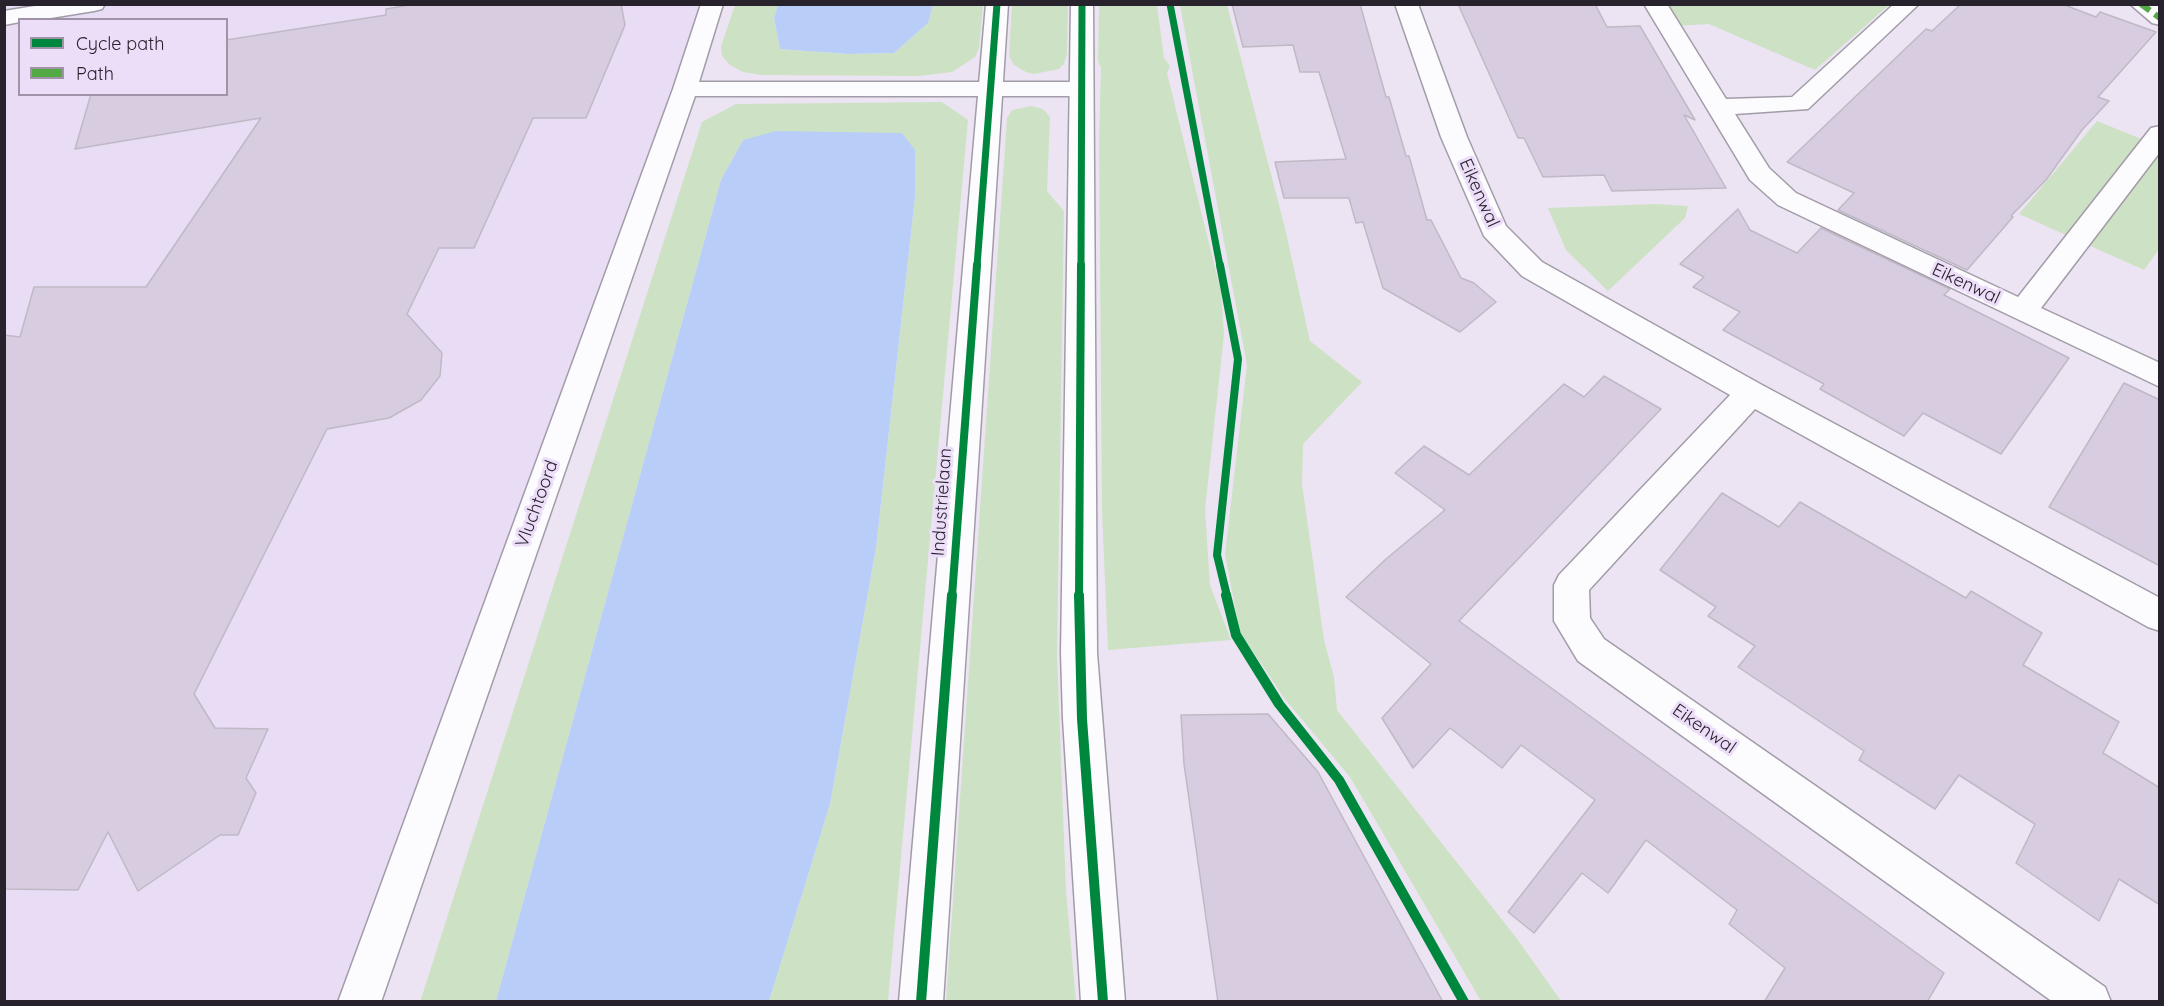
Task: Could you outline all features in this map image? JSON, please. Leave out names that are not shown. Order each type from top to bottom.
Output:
[{"type":"street","points":[[4,18],[94,4]]},
{"type":"street","name":"Vluchtoord","points":[[359,1002],[685,89],[712,4]]},
{"type":"street","name":"Industrielaan","points":[[921,1002],[997,4]]},
{"type":"street","points":[[1082,4],[1079,653],[1103,1002]]},
{"type":"street","name":"Eikenwal","points":[[1406,4],[1454,137],[1494,230],[1532,269],[1751,393],[2160,616]]},
{"type":"street","name":"Eikenwal","points":[[1655,4],[1760,174],[1787,198],[2160,376]]},
{"type":"street","points":[[1718,107],[1799,104],[1908,4]]},
{"type":"street","points":[[2141,4],[2160,18]]},
{"type":"street","points":[[685,89],[1082,89]]},
{"type":"street","name":"Eikenwal","points":[[2023,311],[2160,134]]},
{"type":"street","name":"Eikenwal","points":[[1751,393],[1571,585],[1572,621],[1591,650],[2090,1002]]},
{"type":"shaded area","points":[[5,5],[725,5],[376,1001],[5,1002]]},
{"type":"green space","points":[[735,5],[778,5],[774,18],[780,49],[848,54],[894,53],[928,23],[933,5],[983,5],[979,48],[975,57],[952,72],[919,76],[761,75],[743,72],[730,65],[722,56],[721,46]]},
{"type":"green space","points":[[1012,5],[1068,5],[1067,54],[1064,64],[1059,69],[1034,74],[1014,65],[1009,56]]},
{"type":"green space","points":[[1099,5],[1157,5],[1164,58],[1170,66],[1167,73],[1221,292],[1224,334],[1205,510],[1210,585],[1231,640],[1108,650],[1102,512]]},
{"type":"green space","points":[[1180,5],[1227,5],[1285,228],[1310,341],[1362,382],[1303,444],[1302,484],[1324,640],[1334,677],[1337,710],[1518,940],[1561,1001],[1481,1001],[1350,777],[1284,698],[1240,632],[1225,555],[1247,365]]},
{"type":"green space","points":[[1663,5],[1889,5],[1815,70],[1709,24],[1677,26]]},
{"type":"green space","points":[[942,102],[968,120],[888,1001],[769,1001],[830,804],[876,548],[915,197],[915,150],[743,140],[721,180],[496,1001],[420,1002],[702,122],[736,104]]},
{"type":"green space","points":[[1031,106],[1043,109],[1050,117],[1047,191],[1064,211],[1057,655],[1066,891],[1076,1001],[946,1001],[1007,118],[1012,110]]},
{"type":"green space","points":[[2097,121],[2159,146],[2159,249],[2144,270],[2019,214]]},
{"type":"green space","points":[[1656,204],[1688,206],[1685,218],[1608,291],[1566,250],[1548,208]]},
{"type":"water","points":[[778,4],[933,5],[928,23],[894,53],[848,54],[780,49],[774,18]]},
{"type":"water","points":[[776,131],[902,133],[915,150],[915,197],[876,548],[830,804],[769,1001],[496,1001],[721,180],[743,140]]},
{"type":"building","points":[[415,4],[621,4],[625,25],[586,118],[533,118],[474,248],[439,248],[407,314],[442,353],[440,376],[421,400],[389,418],[327,429],[194,694],[215,728],[268,729],[246,778],[256,793],[238,835],[220,835],[138,891],[108,832],[78,890],[4,889],[4,335],[20,337],[34,287],[146,287],[261,118],[75,149],[90,96],[228,96],[228,40],[386,15],[386,9]]},
{"type":"building","points":[[1232,4],[1360,4],[1386,97],[1389,97],[1406,156],[1409,156],[1427,220],[1431,220],[1461,278],[1474,283],[1496,302],[1460,332],[1383,288],[1363,222],[1356,223],[1349,198],[1284,198],[1275,162],[1346,159],[1319,72],[1300,72],[1293,45],[1243,47]]},
{"type":"building","points":[[1458,4],[1595,4],[1607,27],[1640,26],[1695,120],[1684,115],[1726,188],[1612,191],[1604,175],[1543,177],[1524,138],[1518,138]]},
{"type":"building","points":[[1961,4],[2062,4],[2096,17],[2100,12],[2156,32],[2098,97],[2109,101],[2082,130],[2046,180],[2011,216],[2013,217],[1967,270],[1838,210],[1854,193],[1787,162],[1926,29],[1932,31]]},
{"type":"building","points":[[1738,209],[1750,230],[1797,253],[1821,228],[1950,289],[1944,295],[2069,358],[2001,454],[1923,413],[1904,436],[1820,389],[1824,384],[1723,330],[1740,312],[1693,287],[1704,277],[1680,264]]},
{"type":"building","points":[[1604,376],[1661,409],[1459,621],[1944,973],[1927,1002],[1764,1002],[1785,968],[1729,924],[1737,910],[1646,840],[1608,893],[1582,873],[1534,933],[1508,912],[1595,800],[1521,745],[1502,768],[1450,728],[1413,768],[1382,718],[1431,664],[1346,597],[1386,559],[1445,510],[1395,473],[1424,446],[1469,475],[1564,384],[1584,397]]},
{"type":"building","points":[[2124,383],[2160,400],[2160,566],[2049,507]]},
{"type":"building","points":[[1722,493],[1779,527],[1800,502],[1966,598],[1971,591],[2042,633],[2023,665],[2119,722],[2103,753],[2160,788],[2160,905],[2119,879],[2099,921],[2016,863],[2035,824],[1959,775],[1935,809],[1859,760],[1864,751],[1738,667],[1755,646],[1708,616],[1716,607],[1660,570]]},
{"type":"building","points":[[1268,714],[1318,772],[1443,1002],[1218,1002],[1184,764],[1181,715]]},
{"type":"marked path","points":[[2141,4],[2160,18]]},
{"type":"cycle path","points":[[921,1002],[997,4]]},
{"type":"cycle path","points":[[1082,4],[1079,653],[1103,1002]]},
{"type":"cycle path","points":[[1170,4],[1238,359],[1217,555],[1236,635],[1279,704],[1339,780],[1464,1002]]}]
